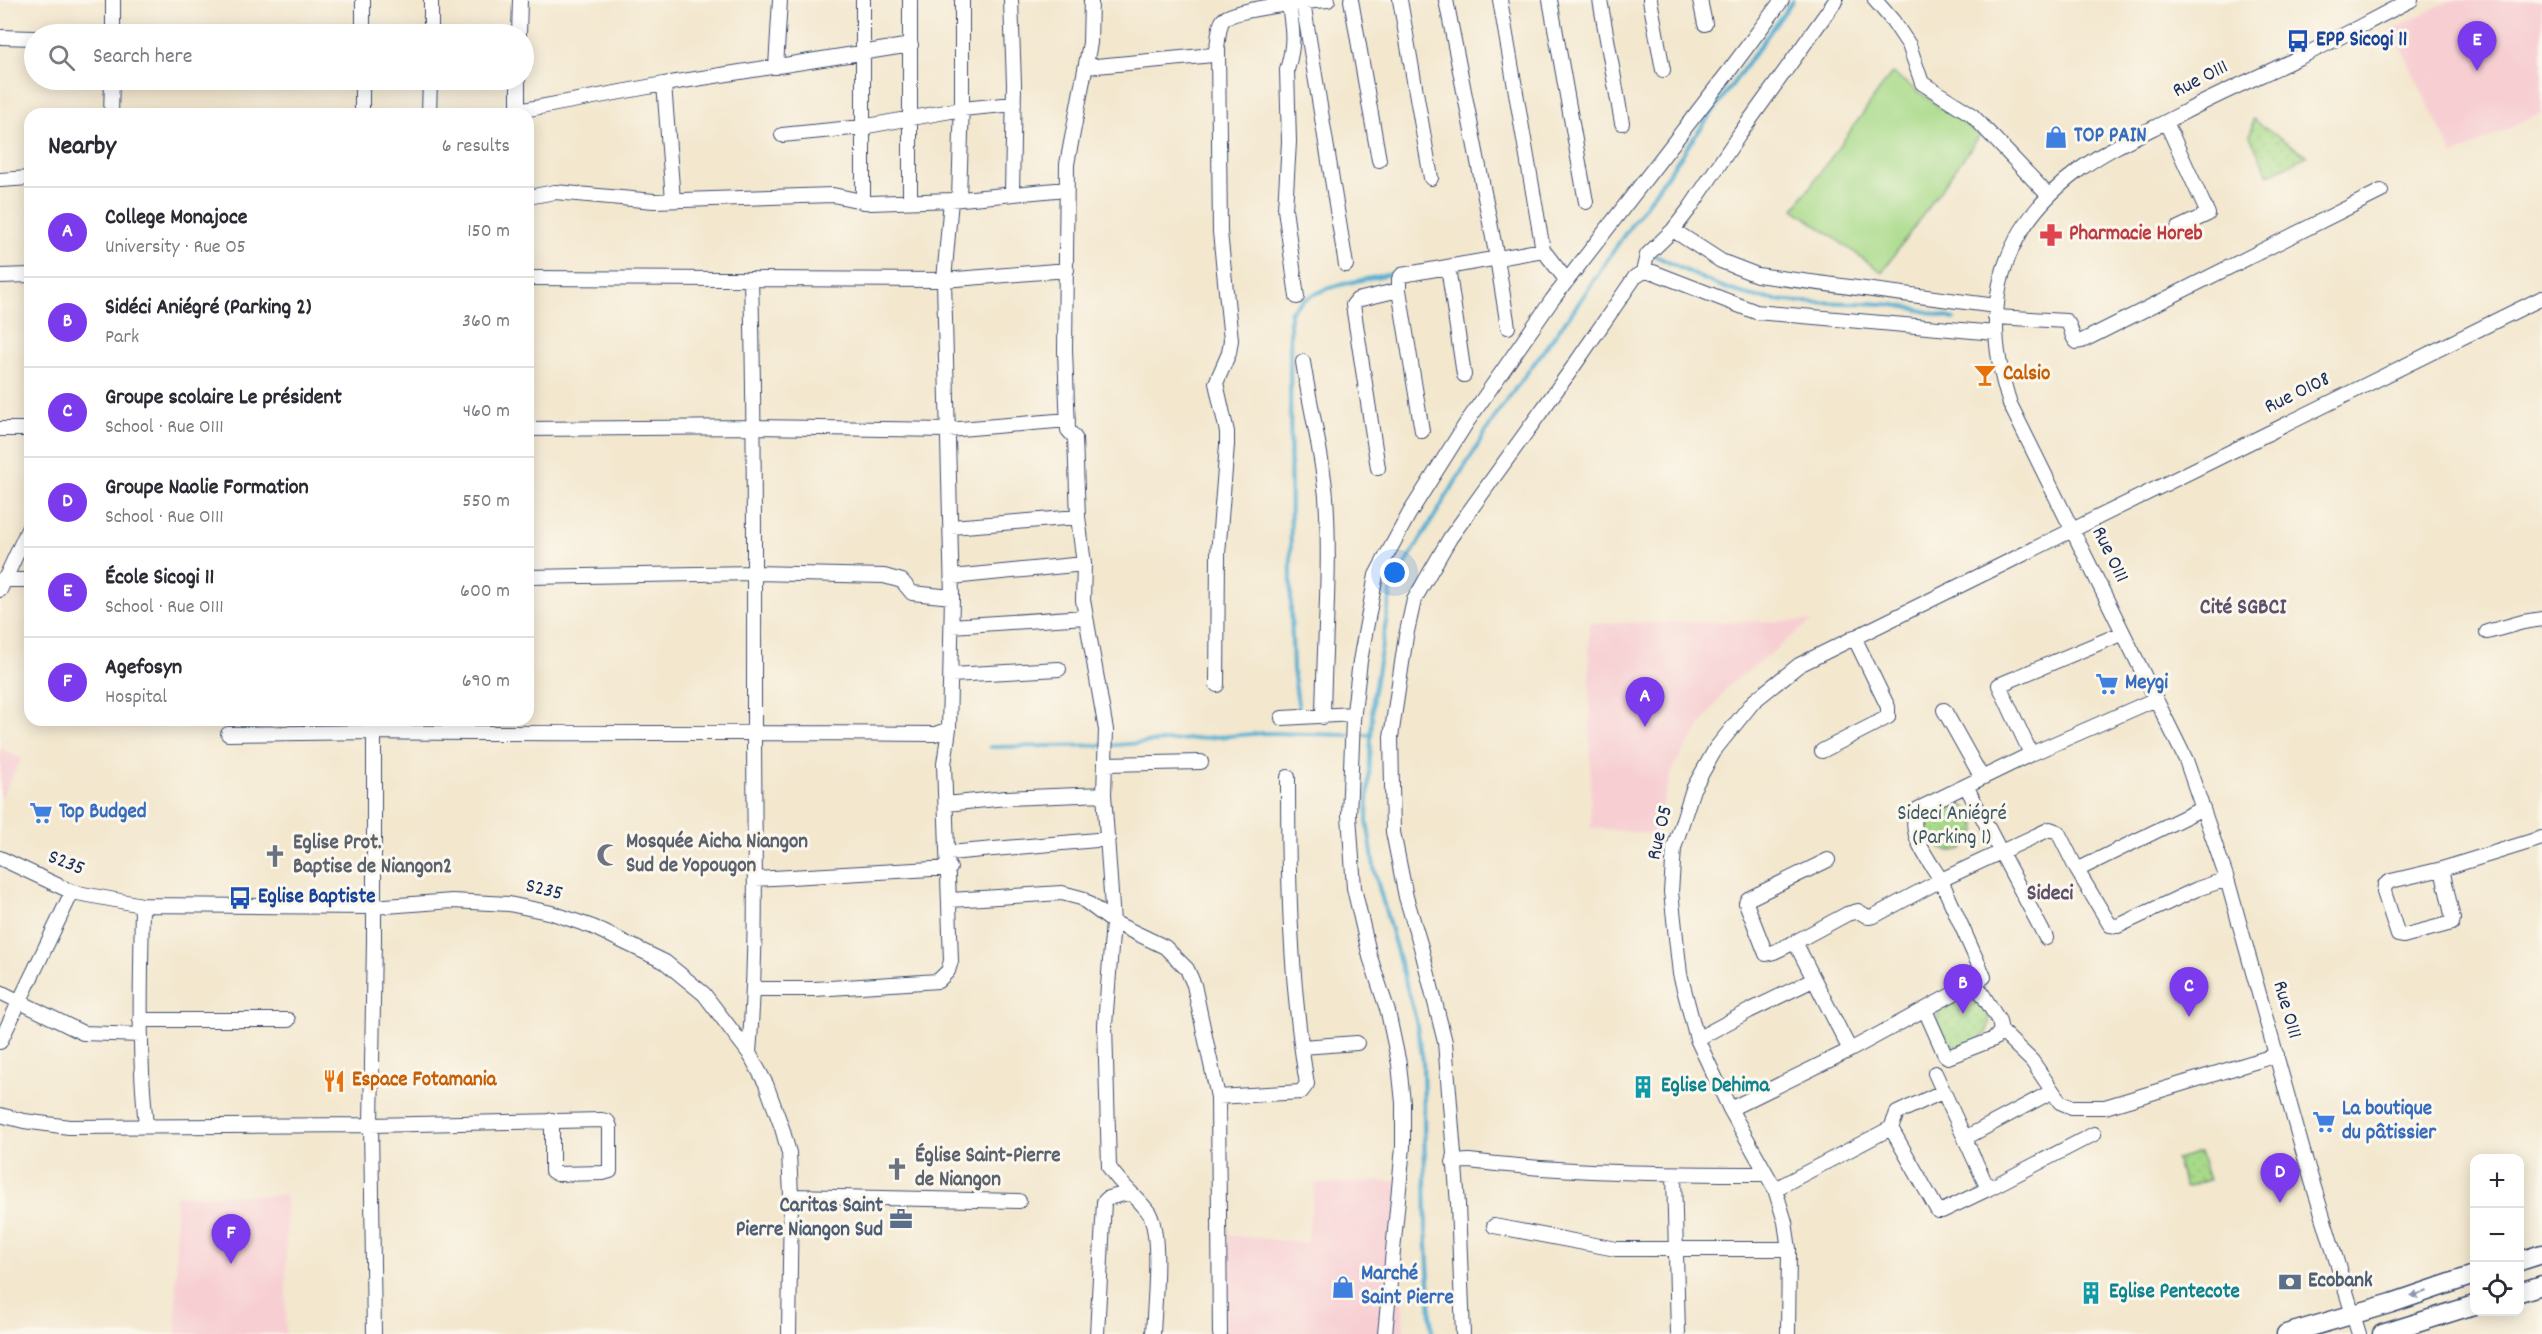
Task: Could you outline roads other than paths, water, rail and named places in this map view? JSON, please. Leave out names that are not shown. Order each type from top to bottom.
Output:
[{"type":"main road","points":[[2524,1260],[2542,1254]]},
{"type":"main road","points":[[2286,1334],[2392,1303],[2470,1277]]},
{"type":"main road","points":[[2524,1291],[2542,1286]]},
{"type":"main road","points":[[2382,1334],[2470,1307]]},
{"type":"street","points":[[113,0],[113,24]]},
{"type":"street","points":[[363,0],[363,24]]},
{"type":"street","points":[[431,0],[431,24]]},
{"type":"street","points":[[519,24],[520,0]]},
{"type":"street","points":[[776,67],[780,0]]},
{"type":"street","points":[[863,0],[863,202]]},
{"type":"street","points":[[910,0],[910,201]]},
{"type":"street","points":[[754,989],[815,989],[938,981],[948,971],[951,961],[951,900],[945,764],[949,729],[952,577],[944,280],[955,200],[962,109],[962,0]]},
{"type":"street","points":[[1011,0],[1014,104],[1012,194]]},
{"type":"street","points":[[1090,0],[1090,43],[1072,130],[1066,189],[1065,350],[1068,430],[1075,438],[1078,517],[1084,564],[1083,600],[1102,699],[1106,751],[1104,794],[1113,922],[1106,1025],[1109,1167],[1128,1193],[1150,1215],[1155,1233],[1153,1334]]},
{"type":"street","points":[[1217,685],[1218,554],[1227,432],[1216,382],[1231,340],[1220,232],[1218,49],[1223,20],[1228,16],[1296,3],[1329,0]]},
{"type":"street","points":[[1351,0],[1379,160]]},
{"type":"street","points":[[1400,0],[1431,178]]},
{"type":"street","points":[[1446,0],[1497,258],[1508,327]]},
{"type":"street","points":[[1500,0],[1543,250],[1567,280]]},
{"type":"street","points":[[1550,0],[1586,202]]},
{"type":"street","points":[[1600,0],[1622,123]]},
{"type":"street","points":[[1650,0],[1663,70]]},
{"type":"street","points":[[1700,0],[1705,24]]},
{"type":"street","points":[[1385,1334],[1403,1147],[1403,1103],[1399,1064],[1388,1012],[1371,957],[1354,888],[1349,815],[1352,743],[1360,661],[1376,576],[1409,514],[1467,422],[1567,280],[1730,71],[1782,0]]},
{"type":"street","points":[[1643,272],[1647,255],[1673,230],[1836,0]]},
{"type":"street","points":[[1875,0],[1909,45],[1922,83],[1971,114],[2049,196]]},
{"type":"street","name":"Rue O111","points":[[2359,1334],[2304,1155],[2227,879],[2186,760],[2074,529],[2010,404],[2001,376],[1995,333],[1995,312],[1997,291],[2014,245],[2026,222],[2049,196],[2087,164],[2120,144],[2221,92],[2298,58],[2411,0]]},
{"type":"street","points":[[1296,3],[1346,265]]},
{"type":"street","points":[[1296,3],[1292,59],[1287,70],[1288,142],[1285,210],[1297,297]]},
{"type":"street","points":[[0,38],[24,38]]},
{"type":"street","points":[[529,108],[911,45]]},
{"type":"street","points":[[1086,67],[1203,57],[1213,55],[1218,49]]},
{"type":"street","points":[[664,84],[673,200]]},
{"type":"street","points":[[111,108],[112,90]]},
{"type":"street","points":[[362,108],[363,90]]},
{"type":"street","points":[[429,108],[430,90]]},
{"type":"street","points":[[518,90],[518,108]]},
{"type":"street","points":[[782,135],[862,127],[962,109],[1014,104]]},
{"type":"street","points":[[2166,122],[2208,214],[2178,228]]},
{"type":"street","points":[[0,180],[24,178]]},
{"type":"street","points":[[534,196],[571,192],[620,200],[673,200],[832,195],[863,202],[955,200],[1066,189]]},
{"type":"street","points":[[1673,230],[1721,261],[1757,276],[2066,321],[2070,324],[2074,340],[2077,342],[2381,191]]},
{"type":"street","points":[[1422,431],[1399,279],[1402,275],[1543,250]]},
{"type":"street","points":[[1448,267],[1464,375]]},
{"type":"street","points":[[534,278],[944,280],[1067,270]]},
{"type":"street","points":[[1463,1334],[1458,1204],[1445,1042],[1406,897],[1393,832],[1391,736],[1414,600],[1450,538],[1635,277],[1643,272],[1653,272],[1756,312],[1995,333]]},
{"type":"street","points":[[0,276],[24,275]]},
{"type":"street","points":[[749,1053],[754,989],[755,879],[754,427],[751,279]]},
{"type":"street","points":[[1378,468],[1353,305],[1357,300],[1399,290]]},
{"type":"street","name":"Rue O108","points":[[2074,529],[2542,298]]},
{"type":"street","points":[[1303,362],[1318,432],[1326,499],[1326,631],[1323,717]]},
{"type":"street","points":[[534,429],[754,427],[948,430],[1068,420]]},
{"type":"street","points":[[0,429],[24,429]]},
{"type":"street","points":[[951,527],[1078,517]]},
{"type":"street","name":"Rue O5","points":[[1788,1334],[1789,1249],[1785,1222],[1775,1189],[1730,1109],[1698,1039],[1680,974],[1671,892],[1674,848],[1693,789],[1716,748],[1754,701],[1799,665],[2074,529]]},
{"type":"street","points":[[2,584],[24,538]]},
{"type":"street","points":[[952,577],[1084,564]]},
{"type":"street","points":[[534,577],[754,573],[894,577],[902,580],[912,592],[952,597]]},
{"type":"street","points":[[2,584],[24,581]]},
{"type":"street","points":[[952,626],[1085,617]]},
{"type":"street","points":[[2487,632],[2542,619]]},
{"type":"street","points":[[2031,754],[1999,685],[2123,633]]},
{"type":"street","points":[[1822,751],[1888,717],[1888,708],[1854,637]]},
{"type":"street","points":[[951,675],[1059,669]]},
{"type":"street","points":[[1730,1109],[1850,1050],[1984,977],[1941,880],[1913,829],[1913,817],[1918,809],[2031,754],[2156,699]]},
{"type":"street","points":[[1944,710],[1982,778]]},
{"type":"street","points":[[1282,718],[1354,717]]},
{"type":"street","points":[[228,734],[280,726],[374,726],[436,734],[651,735],[754,731],[935,734],[949,729]]},
{"type":"street","points":[[374,726],[374,1017],[371,1125],[374,1334]]},
{"type":"street","points":[[1106,751],[1201,762]]},
{"type":"street","points":[[1218,1097],[1302,1092],[1307,1084],[1294,962],[1288,777]]},
{"type":"street","points":[[1966,786],[2046,938]]},
{"type":"street","points":[[946,804],[1006,798],[1104,794]]},
{"type":"street","points":[[2077,870],[2203,808]]},
{"type":"street","points":[[1828,860],[1748,899],[1746,903],[1766,954],[1795,942],[1847,914],[1858,911],[1868,917],[1874,916],[1941,880],[2050,829],[2054,829],[2103,917],[2110,925],[2118,926],[2197,889],[2227,879]]},
{"type":"street","points":[[2442,869],[2452,923],[2403,936],[2398,935],[2384,892],[2385,885],[2391,880],[2442,869],[2542,838]]},
{"type":"street","points":[[949,853],[1108,839]]},
{"type":"street","name":"S235","points":[[0,858],[72,892],[142,905],[373,907],[452,901],[509,904],[552,913],[593,927],[665,962],[704,994],[749,1053],[766,1084],[782,1128],[789,1153],[791,1196],[788,1334]]},
{"type":"street","points":[[755,879],[950,868]]},
{"type":"street","points":[[0,1042],[72,892]]},
{"type":"street","points":[[951,900],[1073,894],[1113,922],[1165,947],[1187,969],[1198,1001],[1218,1097],[1220,1334]]},
{"type":"street","points":[[142,905],[140,1020],[146,1125]]},
{"type":"street","points":[[1795,942],[1850,1050]]},
{"type":"street","points":[[1698,1039],[1813,980]]},
{"type":"street","points":[[1975,982],[1999,1021],[2001,1031],[2032,1061],[2060,1102],[2072,1107],[2105,1107],[2277,1055]]},
{"type":"street","points":[[0,992],[83,1033],[141,1035]]},
{"type":"street","points":[[1925,1010],[1945,1055],[1948,1057],[1995,1039],[2001,1031]]},
{"type":"street","points":[[140,1020],[288,1020]]},
{"type":"street","points":[[1302,1047],[1357,1043]]},
{"type":"street","points":[[1935,1073],[1988,1189]]},
{"type":"street","points":[[1775,1189],[1891,1128],[1897,1113],[1942,1092]]},
{"type":"street","points":[[1965,1137],[2051,1092]]},
{"type":"street","points":[[0,1115],[69,1127],[371,1125],[552,1120],[608,1122],[610,1171],[558,1174],[552,1171],[552,1120]]},
{"type":"street","points":[[1891,1128],[1938,1211],[1988,1189],[2094,1134]]},
{"type":"street","points":[[1454,1162],[1470,1161],[1565,1171],[1766,1174]]},
{"type":"street","points":[[1674,1174],[1678,1334]]},
{"type":"street","points":[[1097,1334],[1104,1202],[1108,1198],[1128,1193]]},
{"type":"street","points":[[791,1196],[1019,1201]]},
{"type":"street","points":[[1494,1226],[1616,1249],[1789,1249]]},
{"type":"waterway","points":[[1432,1334],[1426,1229],[1423,1061],[1416,1020],[1375,873],[1367,821],[1373,697],[1391,592],[1406,563],[1498,412],[1578,304],[1622,238],[1793,0]]},
{"type":"waterway","points":[[1656,256],[1713,283],[1749,295],[1782,301],[1891,305],[1954,319]]},
{"type":"waterway","points":[[1299,710],[1293,670],[1291,608],[1290,312],[1312,295],[1326,289],[1398,272]]},
{"type":"waterway","points":[[990,747],[1116,745],[1266,733],[1349,735]]},
{"type":"waterway","points":[[1356,735],[1372,735]]},
{"type":"place","name":"EPP Sicogi 11","points":[[2298,41]]},
{"type":"place","name":"École Sicogi 11","points":[[2477,71]]},
{"type":"place","name":"TOP PAIN","points":[[2056,137]]},
{"type":"place","name":"Pharmacie Horeb","points":[[2051,235]]},
{"type":"place","name":"Calsio","points":[[1985,375]]},
{"type":"place","name":"Meygi","points":[[2107,684]]},
{"type":"place","name":"College Monajoce","points":[[1645,727]]},
{"type":"place","name":"Top Budged","points":[[41,813]]},
{"type":"place","name":"Mosquée Aicha Niangon Sud de Yopougon","points":[[608,855]]},
{"type":"place","name":"Eglise Prot. Baptise de Niangon2","points":[[275,856]]},
{"type":"place","name":"Eglise Baptiste","points":[[240,898]]},
{"type":"place","name":"Sidéci Aniégré (Parking 2)","points":[[1963,1014]]},
{"type":"place","name":"Groupe scolaire Le président","points":[[2189,1017]]},
{"type":"place","name":"Espace Fotamania","points":[[334,1081]]},
{"type":"place","name":"Eglise Dehima","points":[[1643,1087]]},
{"type":"place","name":"La boutique du pâtissier","points":[[2324,1122]]},
{"type":"place","name":"Église Saint-Pierre de Niangon","points":[[897,1169]]},
{"type":"place","name":"Groupe Naolie Formation","points":[[2280,1203]]},
{"type":"place","name":"Caritas Saint Pierre Niangon Sud","points":[[901,1219]]},
{"type":"place","name":"Agefosyn","points":[[231,1264]]},
{"type":"place","name":"Ecobank","points":[[2290,1282]]},
{"type":"place","name":"Marché Saint Pierre","points":[[1343,1287]]},
{"type":"place","name":"Eglise Pentecote","points":[[2091,1293]]},
{"type":"district","name":"Cité SGBCI","points":[[2243,608]]},
{"type":"district","name":"Sideci","points":[[2050,894]]},
{"type":"park label","name":"Sideci Aniégré (Parking 1)","points":[[1952,827]]}]
